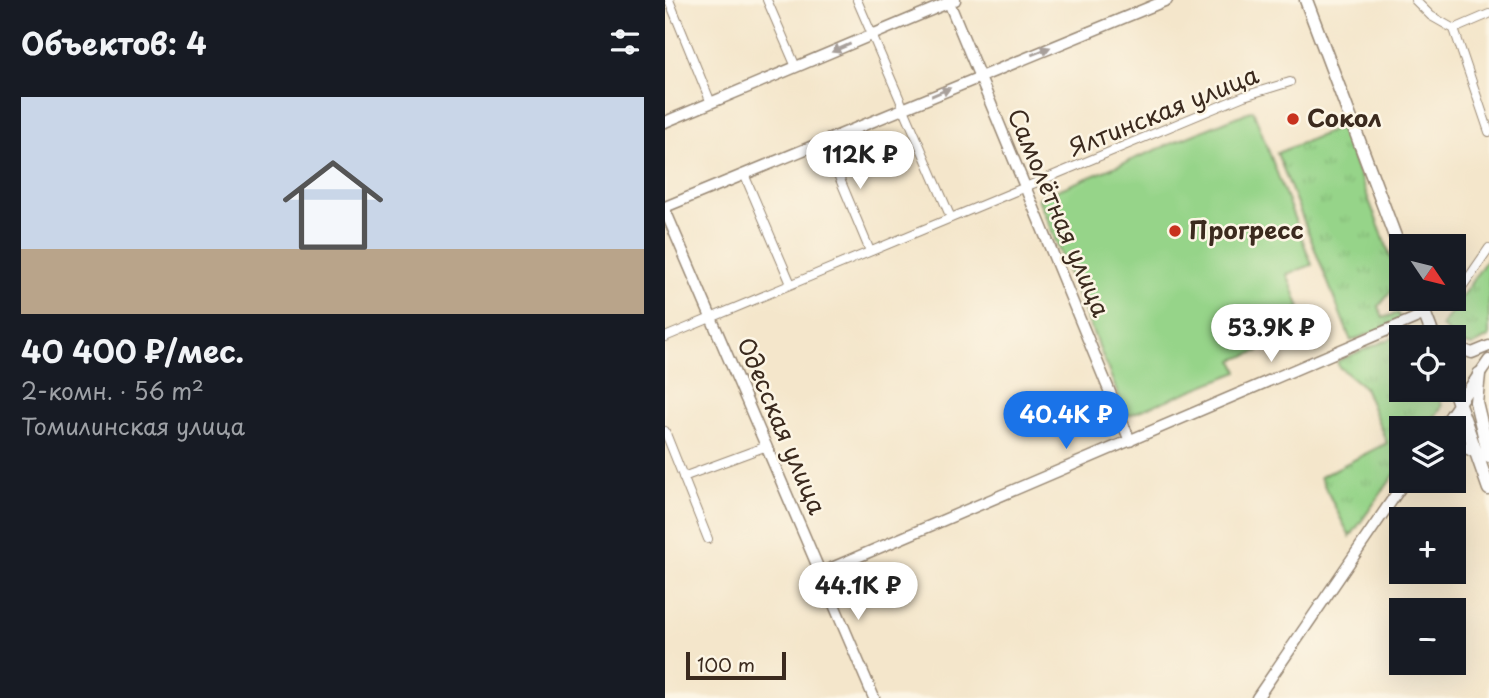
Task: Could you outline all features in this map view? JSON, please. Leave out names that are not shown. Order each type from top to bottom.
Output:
[{"type":"main road","points":[[1306,0],[1394,234]]},
{"type":"main road","points":[[1425,314],[1429,325]]},
{"type":"main road","points":[[1479,374],[1476,402],[1489,489]]},
{"type":"main road","points":[[1459,403],[1483,454]]},
{"type":"street","points":[[669,0],[711,103]]},
{"type":"street","points":[[767,0],[796,67]]},
{"type":"street","points":[[857,0],[951,218]]},
{"type":"street","points":[[665,209],[978,76],[1167,0]]},
{"type":"street","points":[[1415,0],[1431,16],[1454,29],[1489,132]]},
{"type":"street","points":[[665,122],[951,1]]},
{"type":"street","name":"Самолётная улица","points":[[951,1],[978,76],[1130,441]]},
{"type":"street","points":[[1454,29],[1489,14]]},
{"type":"street","name":"Ялтинская улица","points":[[665,337],[1244,96],[1290,82]]},
{"type":"street","points":[[824,141],[870,251]]},
{"type":"street","points":[[744,174],[792,284]]},
{"type":"street","name":"Одесская улица","points":[[665,209],[874,698]]},
{"type":"street","points":[[1467,280],[1489,248]]},
{"type":"street","points":[[820,573],[1425,314]]},
{"type":"street","points":[[1466,351],[1472,353],[1489,346]]},
{"type":"street","points":[[1450,416],[1489,360]]},
{"type":"street","points":[[665,431],[708,539]]},
{"type":"street","points":[[683,477],[767,446]]},
{"type":"street","points":[[1466,447],[1483,454]]},
{"type":"street","points":[[1257,698],[1397,493]]},
{"type":"green space","name":"Прогресс","points":[[1253,110],[1312,265],[1287,274],[1300,308],[1250,326],[1259,351],[1233,360],[1238,372],[1127,416],[1038,198]]},
{"type":"green space","points":[[1341,127],[1389,252],[1389,294],[1379,306],[1383,318],[1398,313],[1401,321],[1351,341],[1277,153]]},
{"type":"green space","points":[[1489,256],[1489,337],[1472,346],[1466,344],[1466,325],[1443,325],[1451,312],[1467,312],[1467,289]]},
{"type":"green space","points":[[1389,339],[1389,402],[1440,402],[1442,406],[1435,416],[1389,416],[1389,482],[1350,537],[1320,477],[1387,443],[1364,387],[1339,367],[1337,361]]},
{"type":"place","name":"Сокол","points":[[1293,119]]},
{"type":"place","name":"Прогресс","points":[[1175,231]]}]
